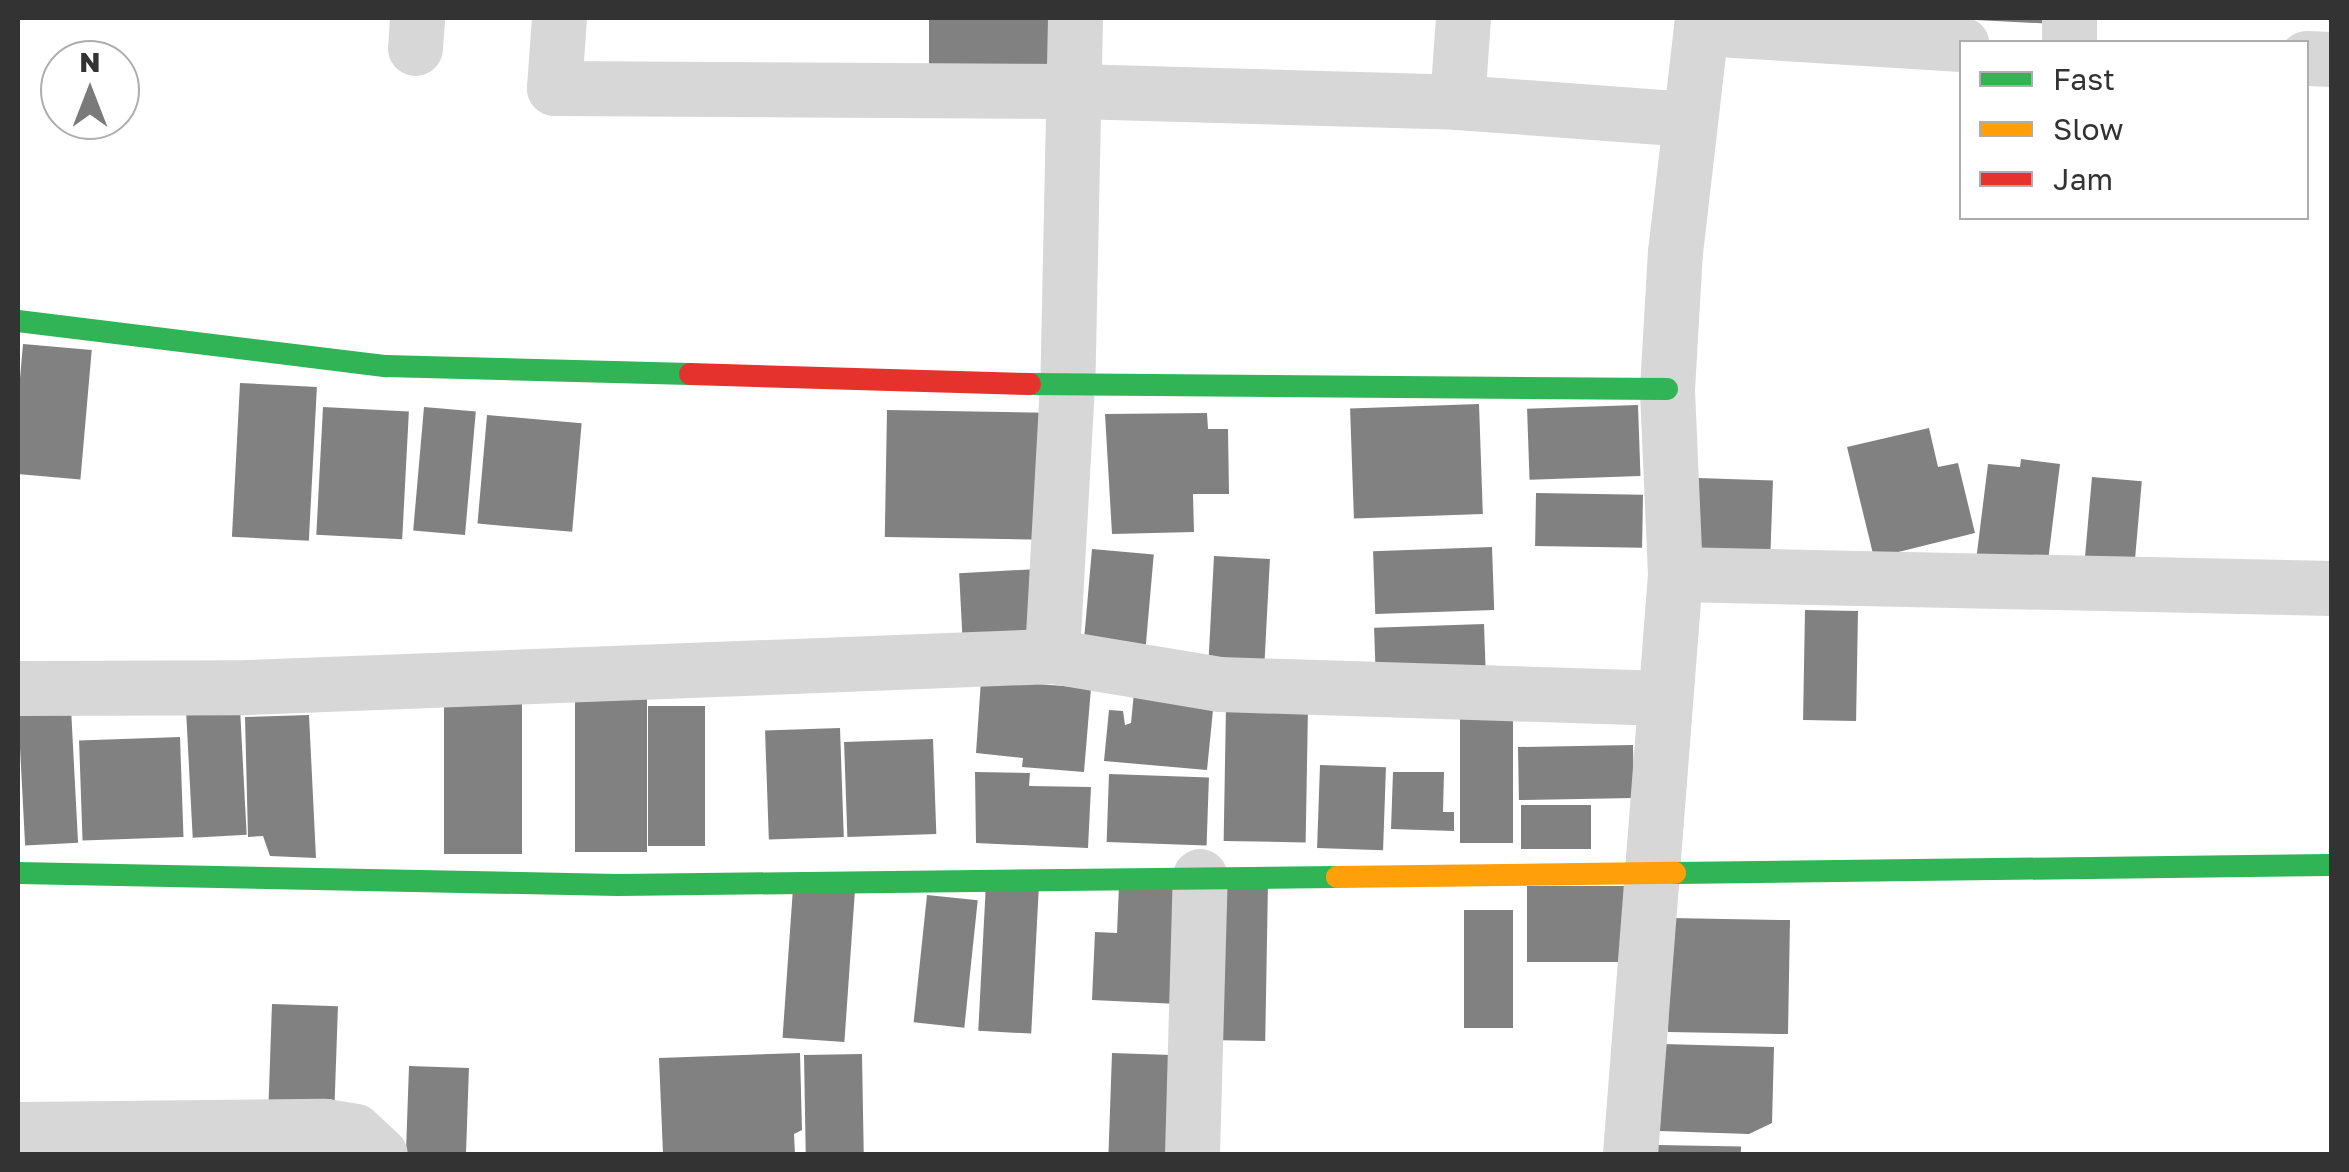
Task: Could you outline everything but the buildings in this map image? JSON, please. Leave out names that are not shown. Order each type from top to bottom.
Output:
[{"type":"street","points":[[559,18],[554,88],[1074,91],[1458,102],[1688,119]]},
{"type":"street","points":[[1052,656],[1067,384],[1074,18]]},
{"type":"street","points":[[1458,102],[1463,18]]},
{"type":"street","points":[[1630,1154],[1675,574],[1667,389],[1688,119],[1701,23],[1959,44]]},
{"type":"street","points":[[18,321],[386,366],[1067,384],[1667,389]]},
{"type":"street","points":[[1675,574],[2332,588]]},
{"type":"street","points":[[18,688],[248,688],[1052,656],[1219,684],[1665,698]]},
{"type":"street","points":[[18,874],[618,886],[2332,865]]},
{"type":"street","points":[[1192,1154],[1200,876]]},
{"type":"street","points":[[18,1128],[325,1126],[355,1130],[380,1154]]},
{"type":"traffic: fast","points":[[18,321],[386,366],[690,374]]},
{"type":"traffic: fast","points":[[1030,384],[1667,389]]},
{"type":"traffic: fast","points":[[1675,873],[2332,865]]},
{"type":"traffic: fast","points":[[18,873],[618,885],[1337,877]]},
{"type":"traffic: slow","points":[[1337,877],[1675,873]]},
{"type":"traffic: jam","points":[[690,374],[1030,384]]}]
